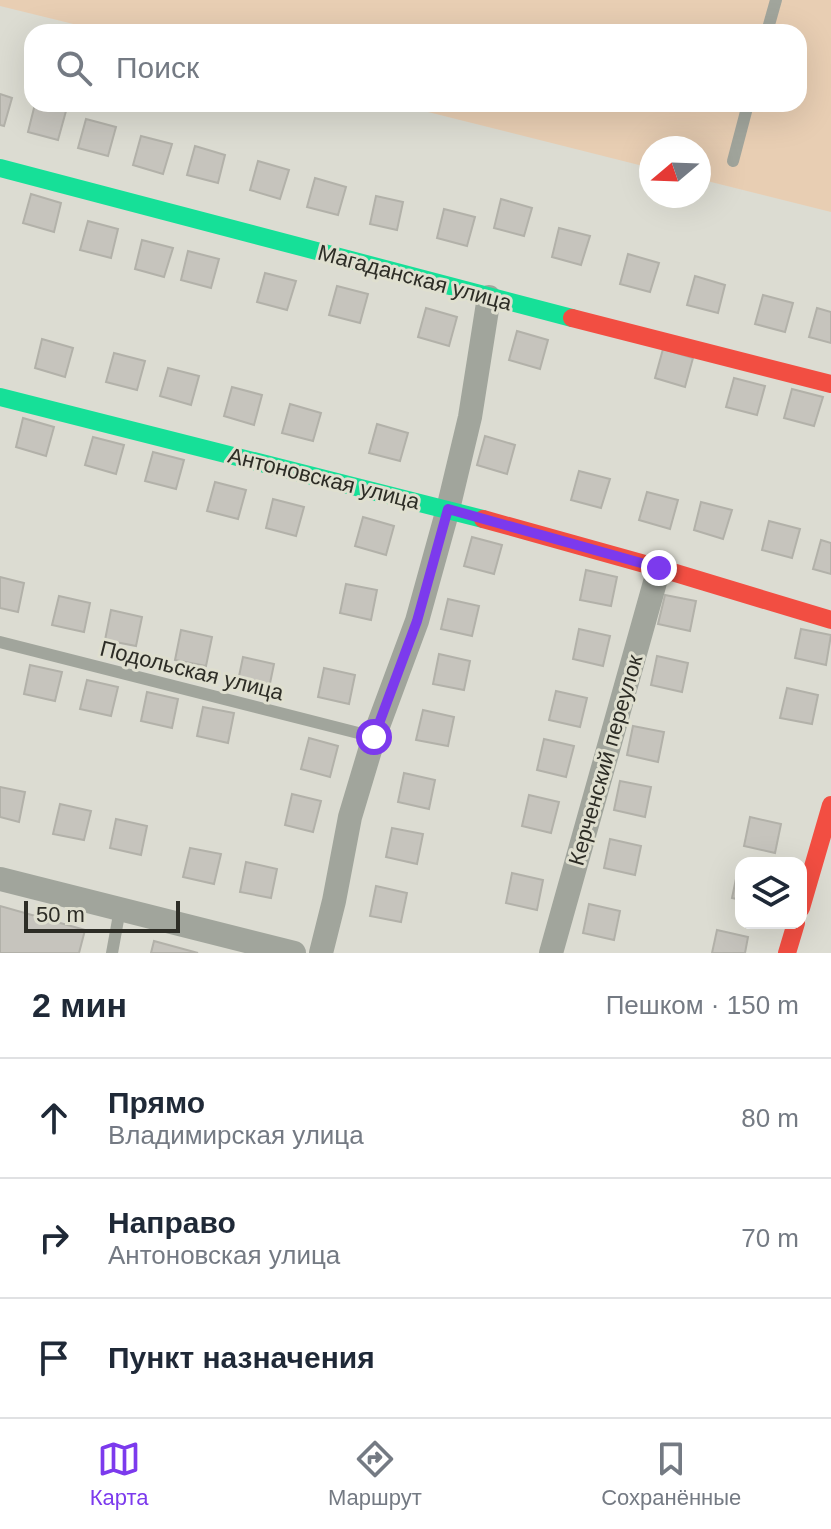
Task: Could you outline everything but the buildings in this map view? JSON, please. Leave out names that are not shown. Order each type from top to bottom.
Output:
[{"type":"street","name":"Магаданская улица","points":[[0,168],[831,384]]},
{"type":"street","points":[[321,953],[350,817],[374,737],[417,621],[448,509],[470,417],[489,297]]},
{"type":"street","name":"Антоновская улица","points":[[0,397],[448,509],[831,620]]},
{"type":"street","name":"Керченский переулок","points":[[551,953],[659,568]]},
{"type":"street","points":[[807,894],[825,851],[831,805]]},
{"type":"street","points":[[0,879],[294,953]]},
{"type":"street","points":[[787,953],[794,929]]},
{"type":"lane","points":[[769,24],[776,0]]},
{"type":"lane","points":[[733,161],[746,112]]},
{"type":"lane","name":"Подольская улица","points":[[0,642],[374,737]]},
{"type":"lane","points":[[112,953],[120,909]]},
{"type":"shaded area","points":[[0,0],[831,0],[831,212],[711,182],[711,136],[639,136],[639,165],[428,112],[807,112],[807,24],[73,24],[0,6]]},
{"type":"traffic: fast","points":[[0,168],[572,318]]},
{"type":"traffic: fast","points":[[0,397],[483,519]]},
{"type":"traffic: jam","points":[[572,318],[831,384]]},
{"type":"traffic: jam","points":[[483,519],[831,620]]},
{"type":"traffic: jam","points":[[807,887],[831,805]]},
{"type":"traffic: jam","points":[[787,953],[794,929]]},
{"type":"route","points":[[374,737],[417,621],[448,509],[659,568]]}]
